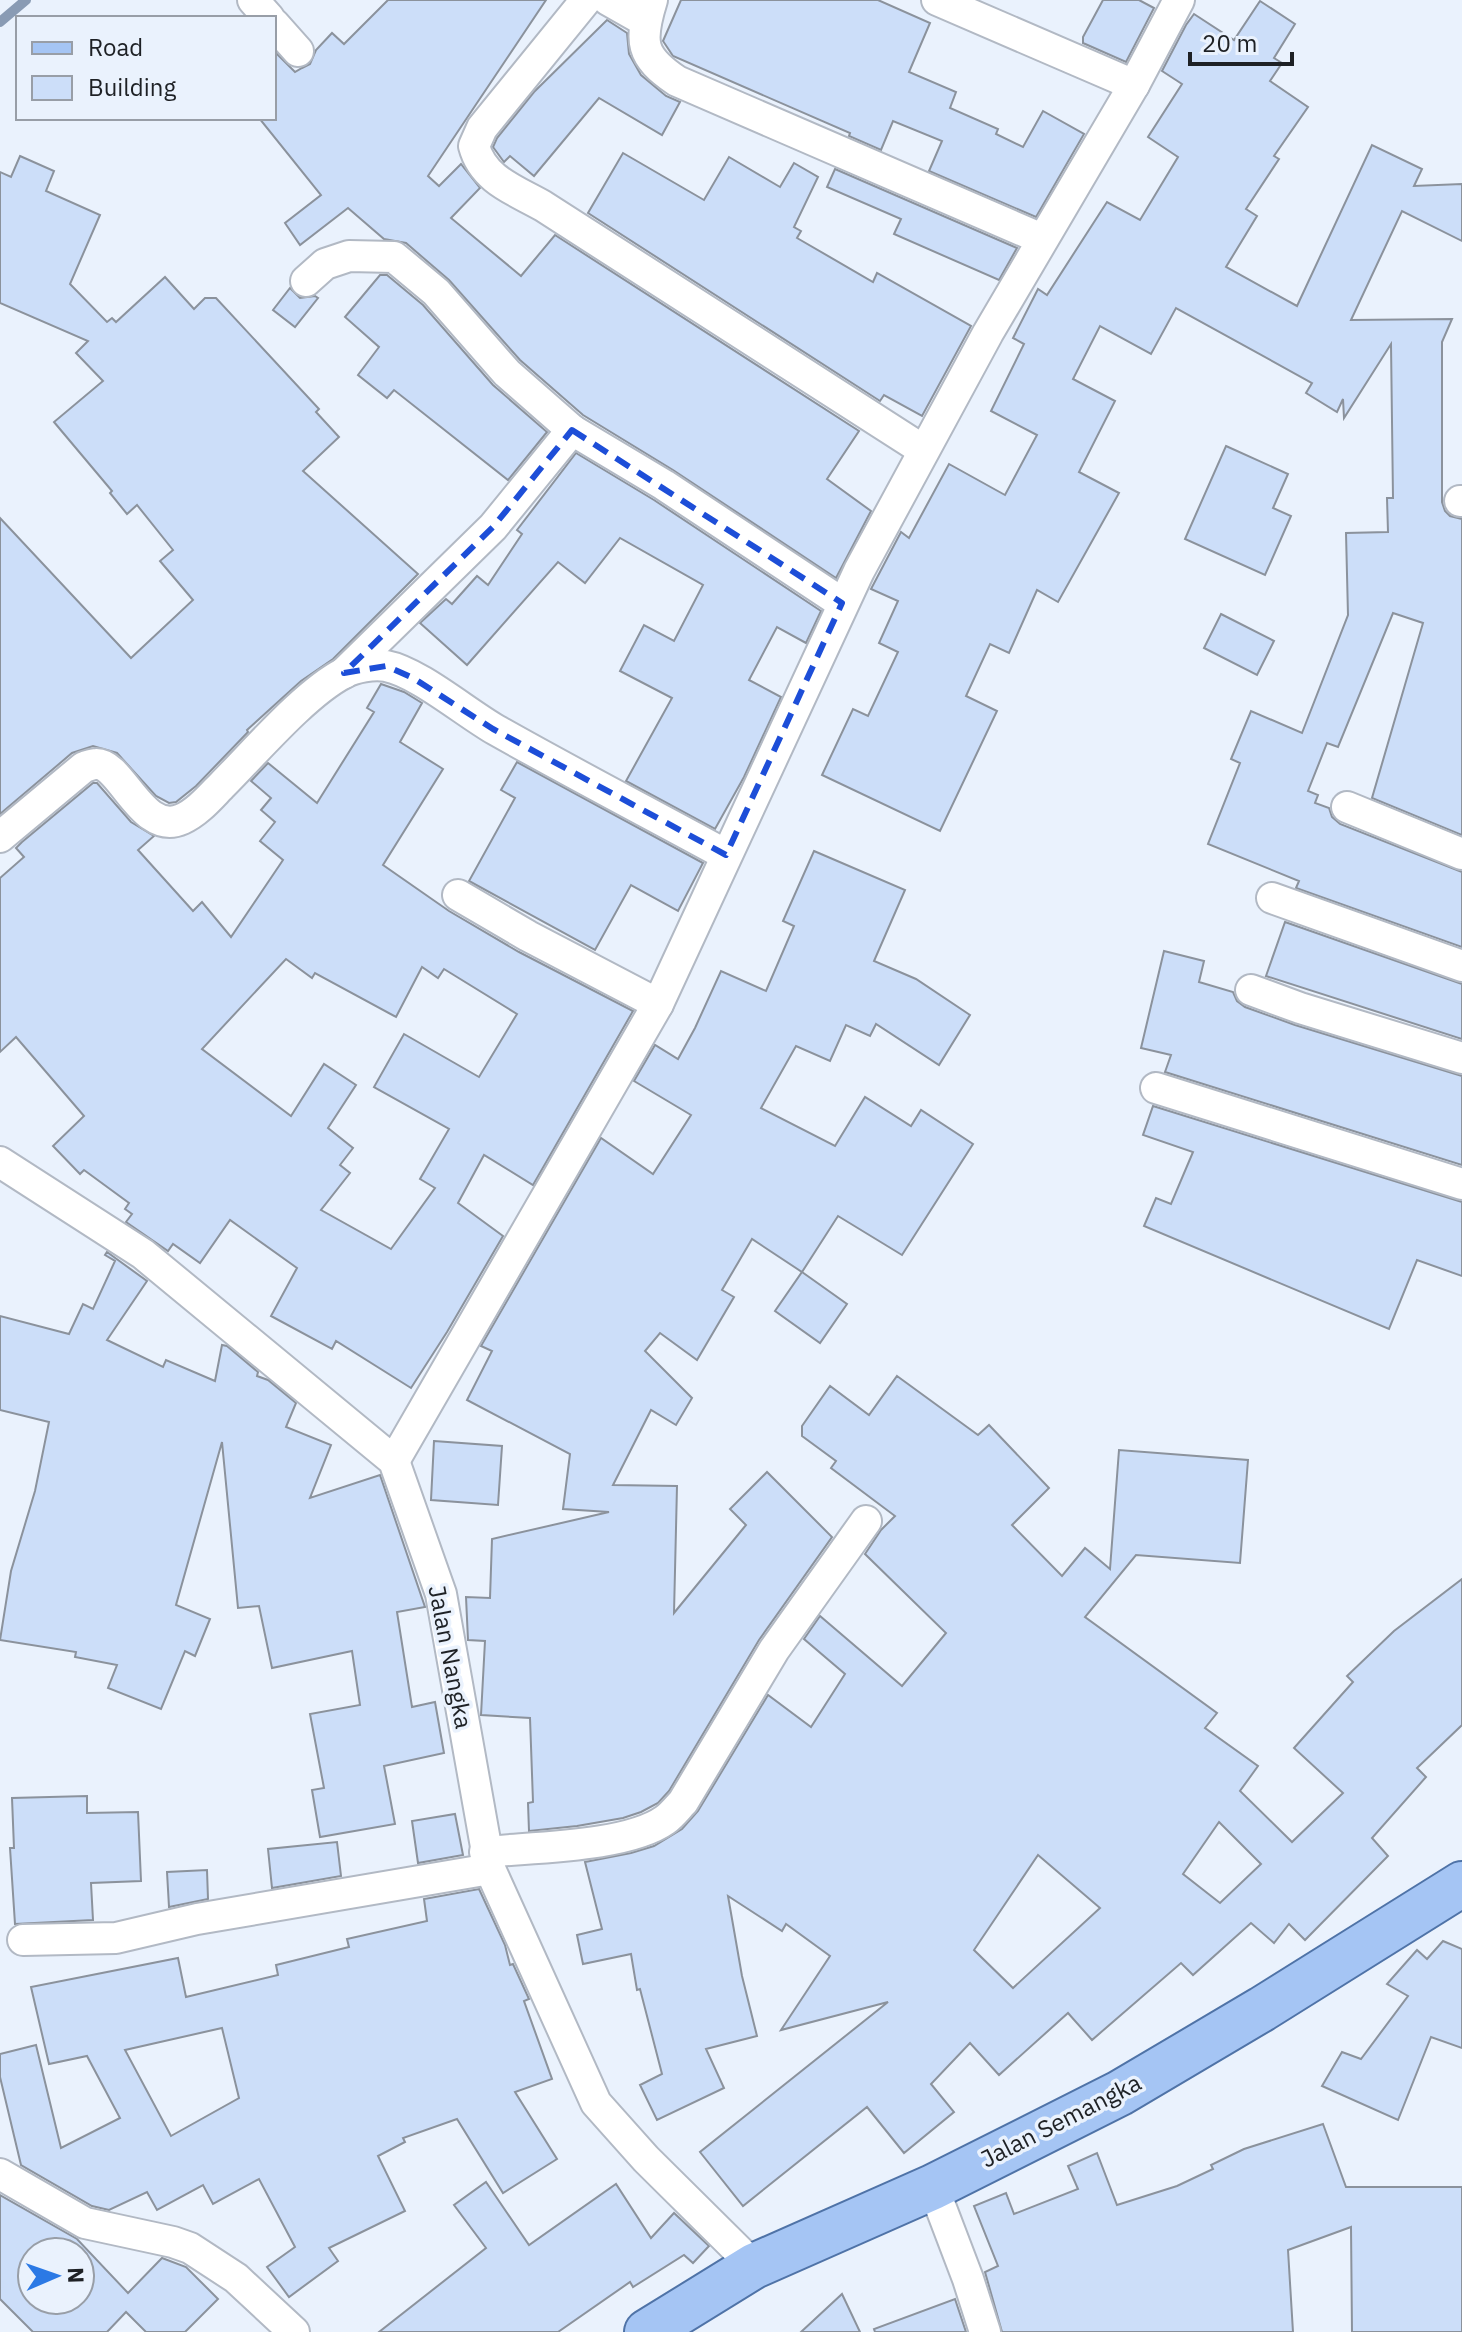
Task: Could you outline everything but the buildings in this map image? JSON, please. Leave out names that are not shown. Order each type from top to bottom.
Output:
[{"type":"main road","name":"Jalan Semangka","points":[[647,2332],[754,2266],[933,2187],[1120,2093],[1462,1884]]},
{"type":"street","points":[[253,0],[267,16]]},
{"type":"street","points":[[586,0],[482,128],[474,146],[481,167],[923,450]]},
{"type":"street","points":[[608,0],[649,11],[643,39],[645,52],[659,69],[677,81],[1042,239]]},
{"type":"street","points":[[937,0],[1134,85]]},
{"type":"street","points":[[0,1162],[143,1254],[394,1461],[658,1004],[842,603],[923,450],[1042,239],[1134,85],[1179,0]]},
{"type":"street","points":[[276,26],[298,51]]},
{"type":"street","points":[[306,281],[325,264],[349,256],[394,257],[436,292],[507,373],[572,430],[664,485],[842,603]]},
{"type":"street","points":[[0,837],[84,767],[97,763],[111,769],[138,805],[151,815],[179,821],[198,809],[289,717],[344,673],[493,527],[572,430]]},
{"type":"street","points":[[344,673],[364,667],[386,666],[413,678],[493,729],[726,855]]},
{"type":"street","points":[[1347,807],[1462,854]]},
{"type":"street","points":[[458,895],[528,936],[658,1004]]},
{"type":"street","points":[[1272,898],[1462,966]]},
{"type":"street","points":[[1251,990],[1462,1058]]},
{"type":"street","points":[[1156,1088],[1462,1184]]},
{"type":"street","name":"Jalan Nangka","points":[[394,1461],[441,1594],[487,1860],[596,2103],[646,2159],[754,2266]]},
{"type":"street","points":[[23,1940],[116,1938],[487,1860],[640,1832],[666,1820],[683,1802],[774,1650],[866,1521]]},
{"type":"street","points":[[0,2174],[85,2223],[190,2248],[236,2278],[294,2332]]},
{"type":"street","points":[[933,2187],[985,2332]]},
{"type":"highlighted area","points":[[572,430],[842,603],[726,855],[493,729],[413,678],[386,666],[344,673],[493,527]]},
{"type":"waterway","points":[[0,22],[26,0]]}]
